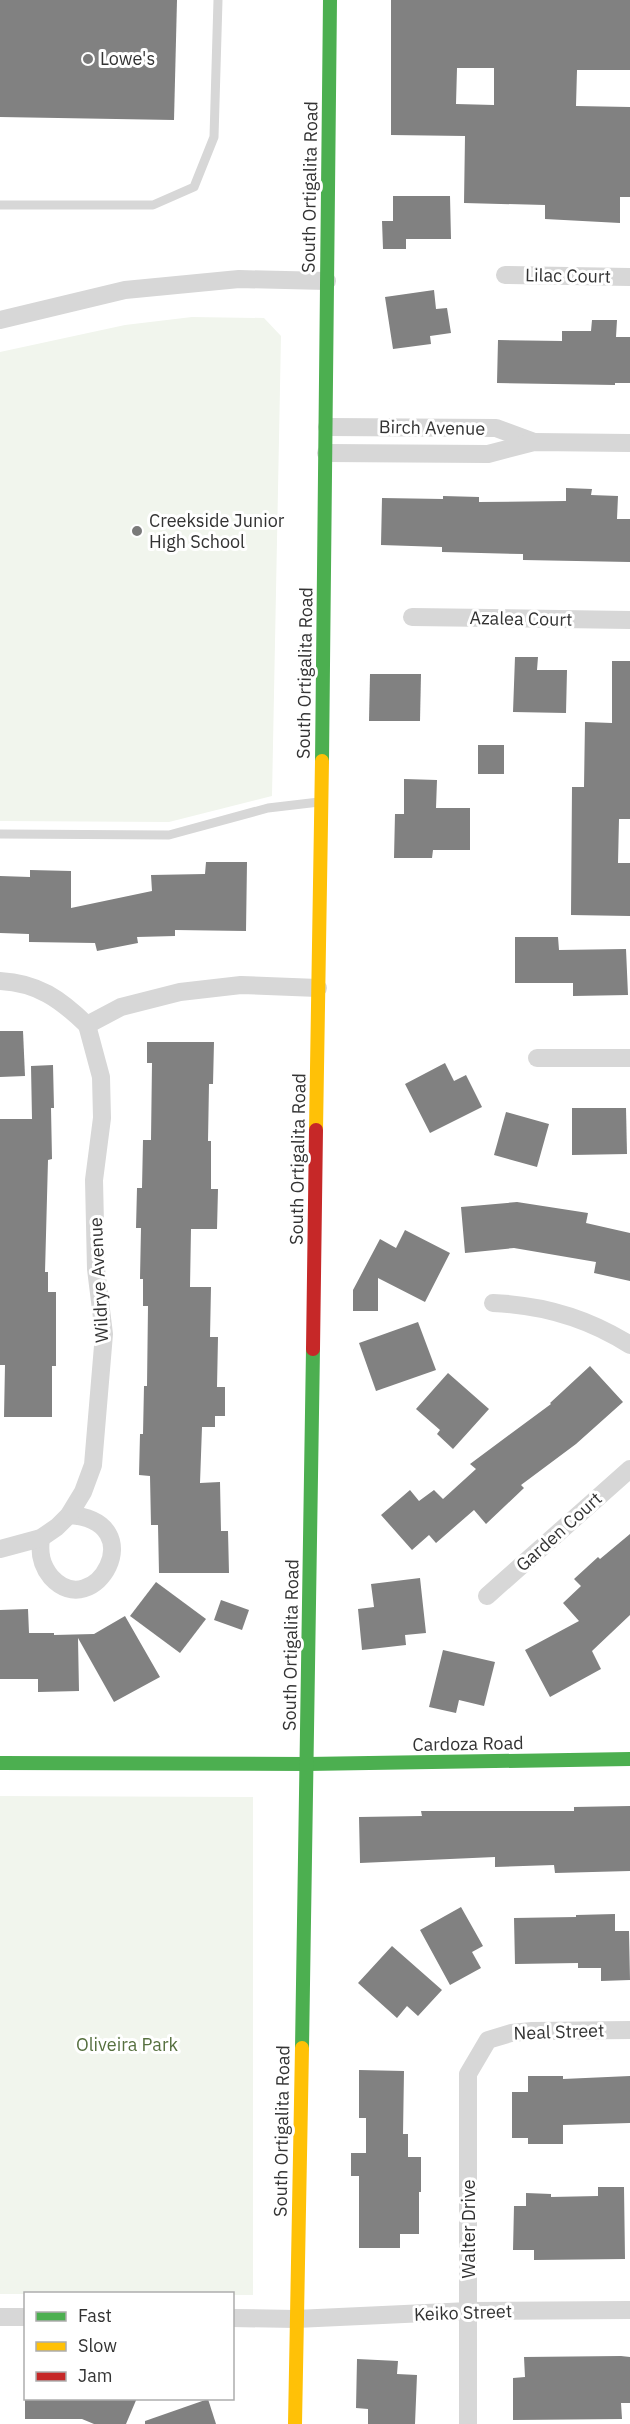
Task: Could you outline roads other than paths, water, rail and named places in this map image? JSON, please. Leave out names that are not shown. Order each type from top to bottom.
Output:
[{"type":"street","name":"South Ortigalita Road","points":[[295,2424],[327,426],[330,0]]},
{"type":"street","name":"Lilac Court","points":[[505,275],[630,277]]},
{"type":"street","points":[[0,320],[125,290],[239,279],[327,281]]},
{"type":"street","name":"Birch Avenue","points":[[327,426],[496,428],[534,442]]},
{"type":"street","name":"Birch Avenue","points":[[326,453],[488,454],[534,442],[630,443]]},
{"type":"street","name":"Azalea Court","points":[[412,617],[630,620]]},
{"type":"street","points":[[0,981],[15,982],[37,988],[65,1003],[87,1025],[121,1007],[180,992],[241,985],[318,988]]},
{"type":"street","name":"Wildrye Avenue","points":[[63,1521],[83,1492],[93,1465],[104,1334],[96,1269],[94,1180],[102,1118],[100,1077],[87,1025]]},
{"type":"street","points":[[537,1058],[630,1058]]},
{"type":"street","points":[[493,1303],[520,1304],[568,1314],[612,1333],[630,1345]]},
{"type":"street","name":"Garden Court","points":[[487,1596],[630,1469]]},
{"type":"street","points":[[0,1549],[41,1538],[63,1521],[85,1516],[99,1524],[110,1538],[110,1567],[103,1577],[91,1586],[76,1589],[64,1586],[54,1580],[41,1562],[41,1538]]},
{"type":"street","name":"Cardoza Road","points":[[0,1763],[307,1764],[630,1759]]},
{"type":"street","name":"Neal Street","points":[[488,2040],[511,2033],[532,2031],[630,2030]]},
{"type":"street","name":"Walter Drive","points":[[468,2424],[468,2074],[488,2040]]},
{"type":"street","name":"Keiko Street","points":[[234,2318],[296,2319],[469,2311],[630,2310]]},
{"type":"street","points":[[0,2317],[24,2317]]},
{"type":"lane","points":[[0,206],[153,205],[194,188],[214,137],[218,0]]},
{"type":"lane","points":[[0,834],[169,835],[268,808],[321,802]]},
{"type":"place","name":"Lowe's","points":[[88,59]]},
{"type":"place","name":"Creekside Junior High School","points":[[137,531]]},
{"type":"park label","name":"Oliveira Park","points":[[127,2045]]}]
